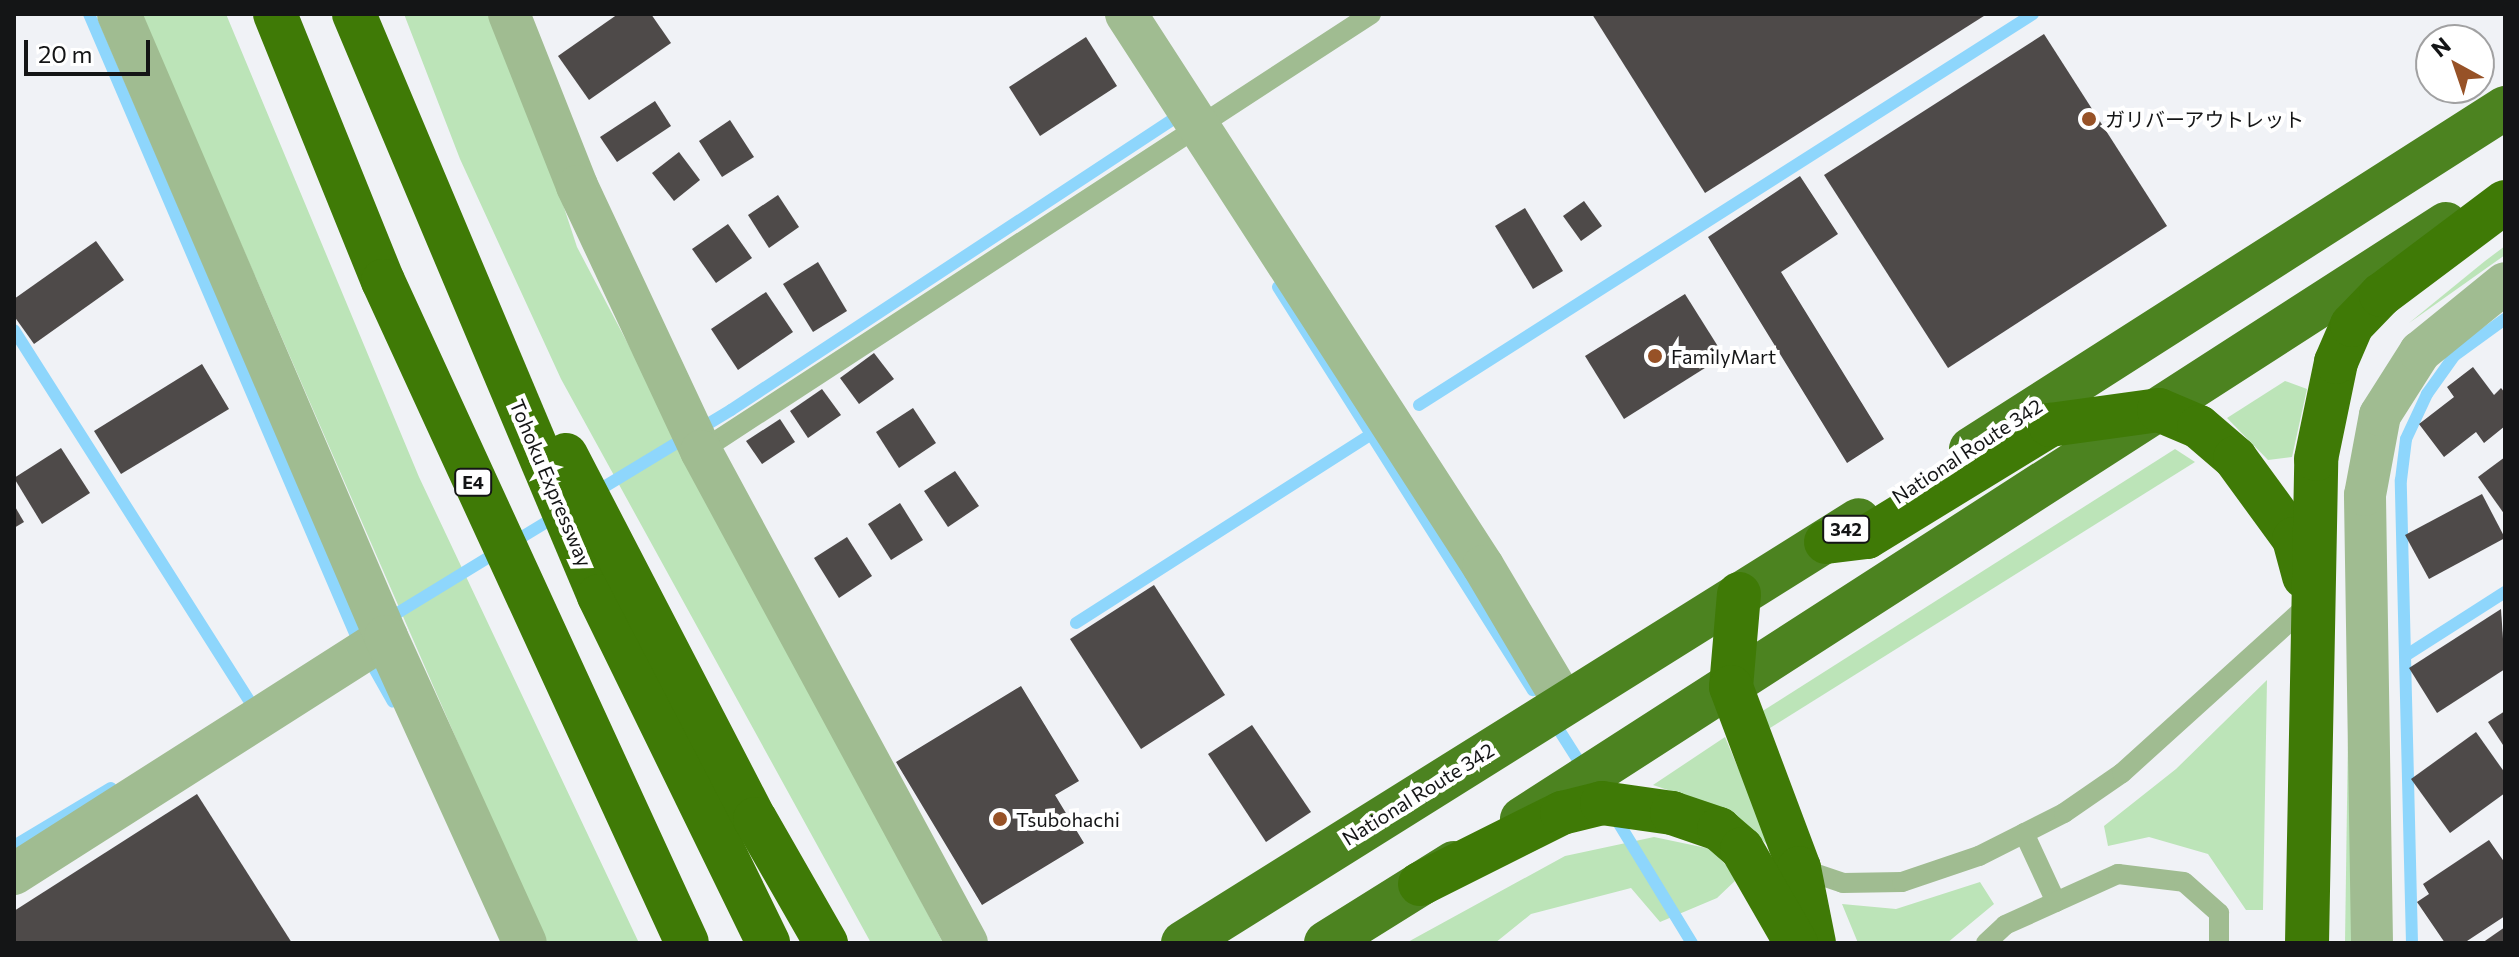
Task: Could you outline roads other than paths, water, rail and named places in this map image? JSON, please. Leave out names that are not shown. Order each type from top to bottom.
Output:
[{"type":"highway","name":"E4","points":[[275,14],[383,281],[687,943]]},
{"type":"highway","name":"Tohoku Expressway","points":[[354,14],[599,596],[768,943]]},
{"type":"highway","name":"National Route 342","points":[[1183,943],[1563,701],[1826,542],[2505,108]]},
{"type":"highway","points":[[1326,943],[1731,687],[2505,186]]},
{"type":"highway","points":[[2307,943],[2316,459],[2336,362],[2352,325],[2381,295],[2505,202]]},
{"type":"highway","points":[[451,246],[826,943]]},
{"type":"highway","points":[[1826,542],[1867,537],[2050,425],[2159,410],[2199,427],[2235,458],[2272,504],[2294,539],[2311,602]]},
{"type":"highway","points":[[1739,594],[1731,687],[1799,868],[1814,943]]},
{"type":"highway","points":[[1420,884],[1562,813],[1602,803],[1672,813],[1719,829],[1742,849],[1796,943]]},
{"type":"street","points":[[119,14],[386,637],[525,943]]},
{"type":"street","points":[[509,14],[577,186],[701,451],[967,943]]},
{"type":"street","points":[[1126,14],[1483,566],[1563,701]]},
{"type":"street","points":[[2372,943],[2365,495],[2380,415],[2420,352],[2505,283]]},
{"type":"street","points":[[14,874],[386,637]]},
{"type":"lane","points":[[701,451],[1371,14]]},
{"type":"lane","points":[[1799,868],[1843,883],[1902,882],[1979,856],[2024,833],[2122,773],[2311,602]]},
{"type":"lane","points":[[2024,833],[2056,902]]},
{"type":"lane","points":[[1986,943],[2005,925],[2118,874],[2184,882],[2219,913],[2219,943]]},
{"type":"waterway","points":[[89,14],[357,638],[393,702]]},
{"type":"waterway","points":[[1419,405],[2033,14]]},
{"type":"waterway","points":[[594,493],[731,410],[1172,120]]},
{"type":"waterway","points":[[1278,287],[1533,690]]},
{"type":"waterway","points":[[2412,943],[2401,480],[2406,439],[2427,394],[2454,356],[2505,319]]},
{"type":"waterway","points":[[14,330],[251,703]]},
{"type":"waterway","points":[[1076,623],[1371,434]]},
{"type":"waterway","points":[[386,620],[558,515]]},
{"type":"waterway","points":[[2405,656],[2505,592]]},
{"type":"waterway","points":[[1552,719],[1585,771]]},
{"type":"waterway","points":[[14,846],[111,788]]},
{"type":"waterway","points":[[1615,817],[1692,943]]},
{"type":"place","name":"ガリバーアウトレット","points":[[2089,119]]},
{"type":"place","name":"FamilyMart","points":[[1655,356]]},
{"type":"place","name":"Tsubohachi","points":[[1000,819]]}]
